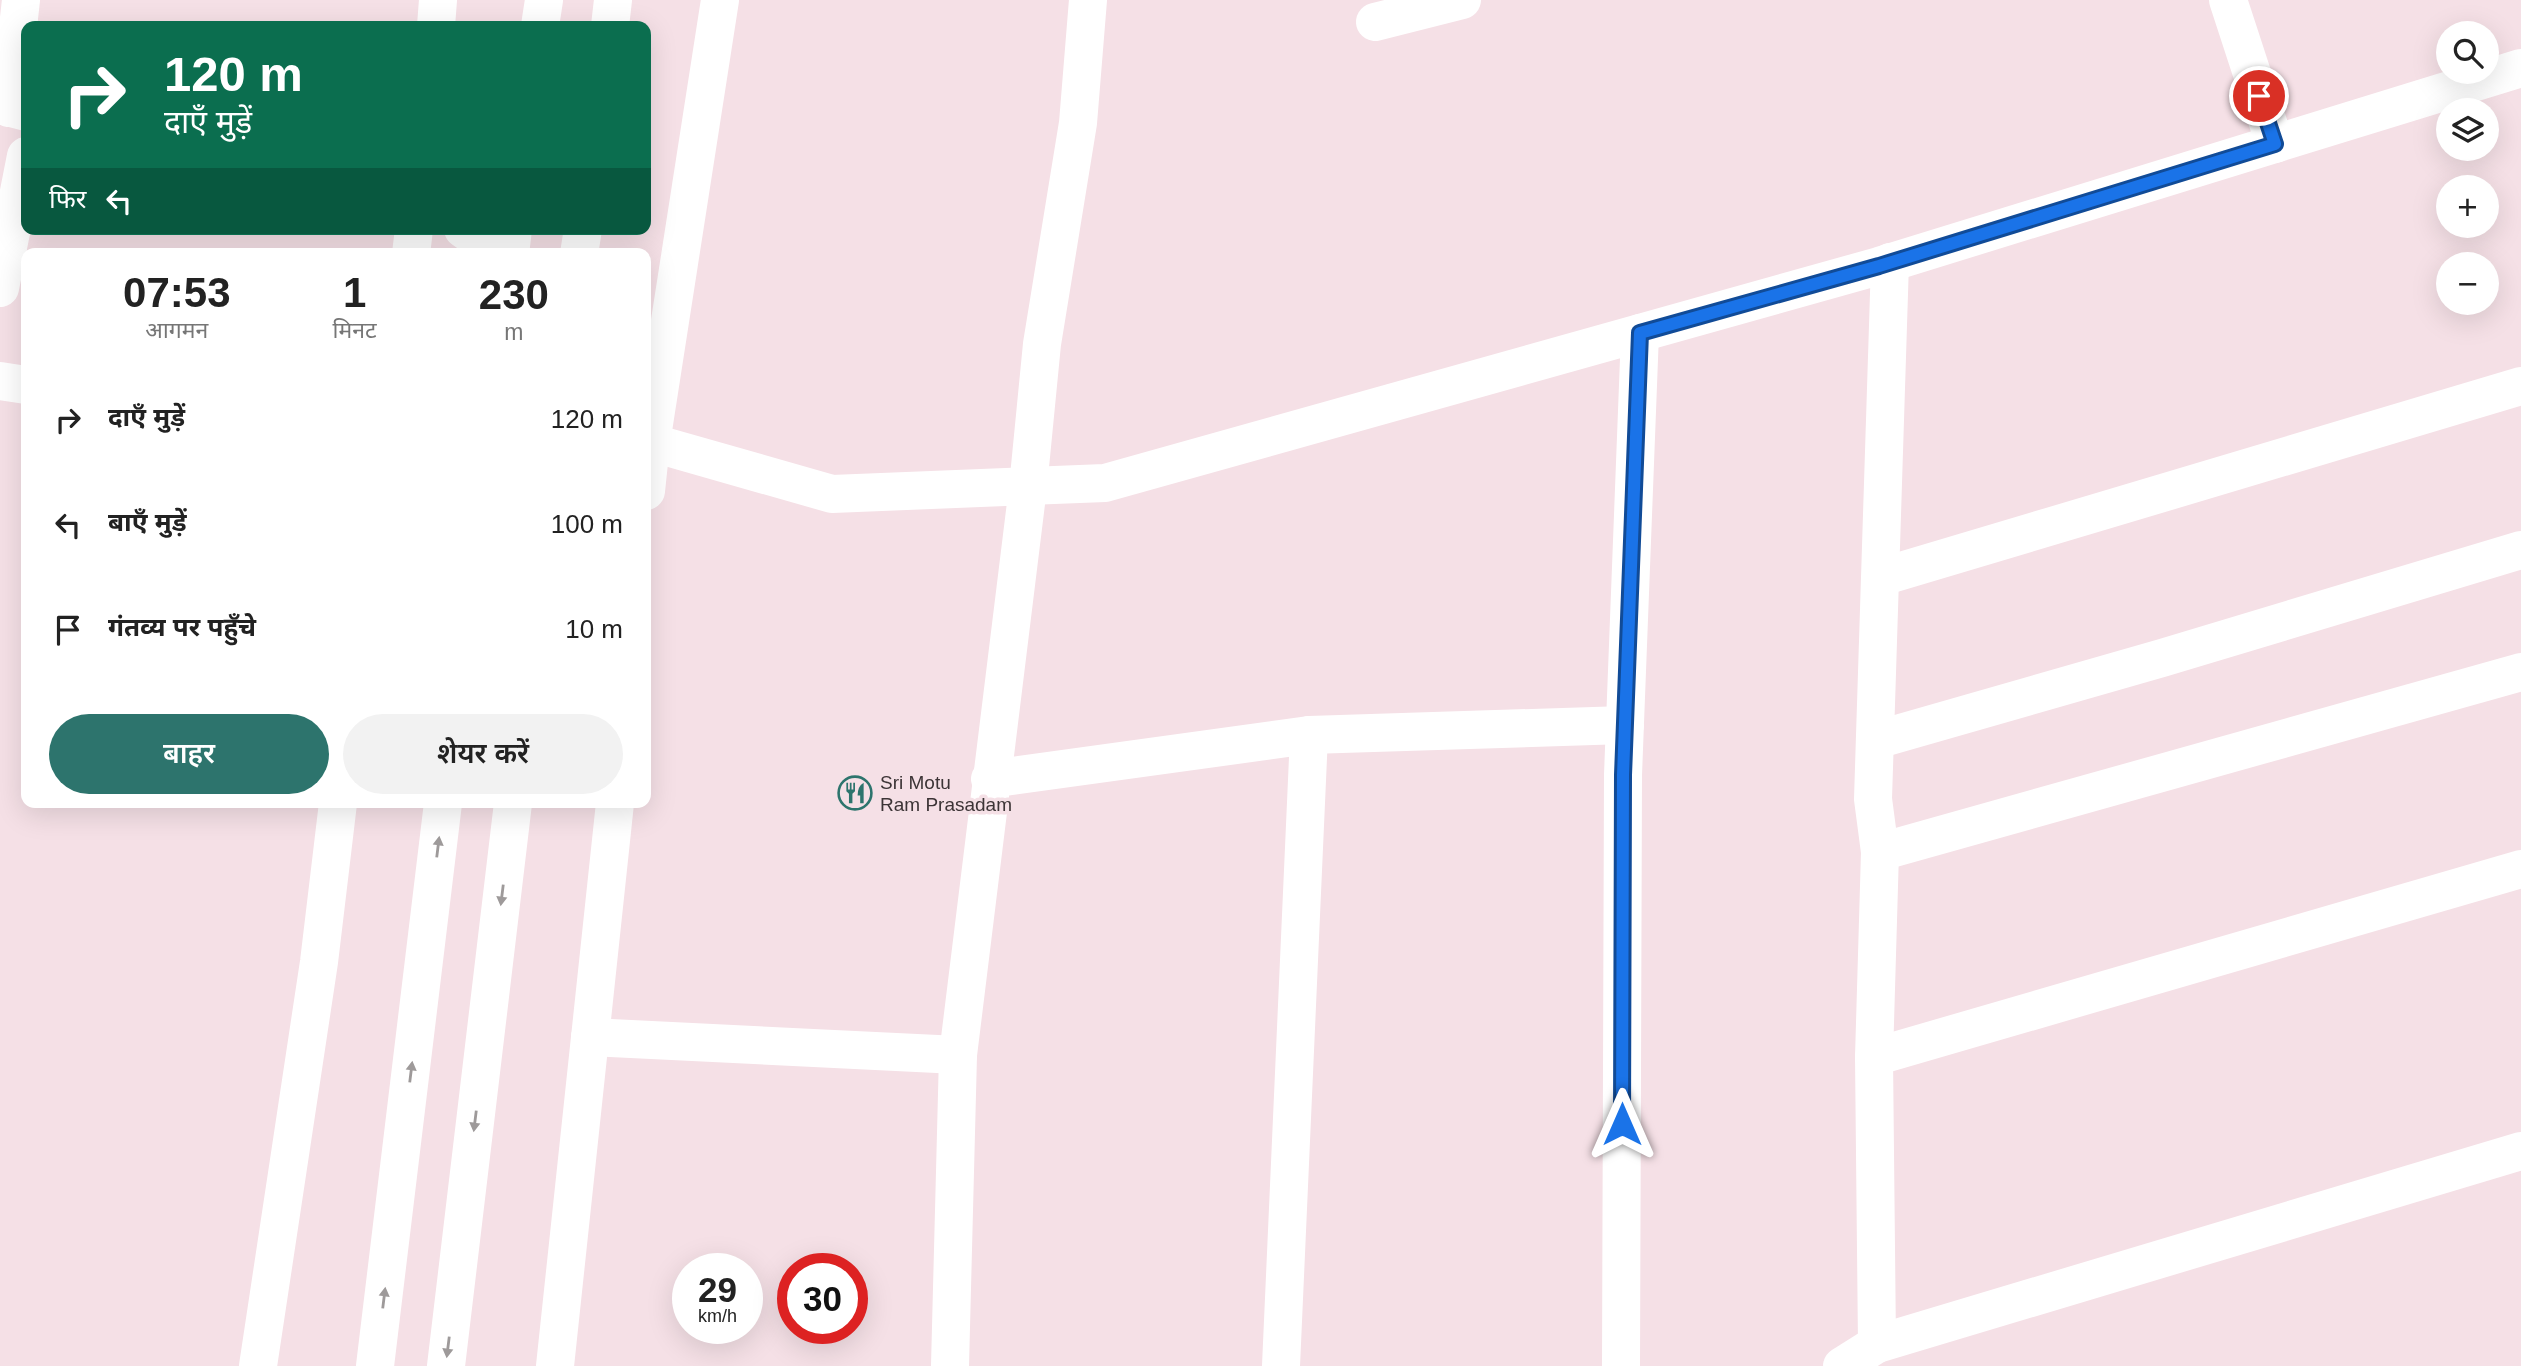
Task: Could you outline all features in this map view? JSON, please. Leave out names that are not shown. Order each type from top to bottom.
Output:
[{"type":"street","points":[[12,108],[21,0]]},
{"type":"street","points":[[436,21],[438,0]]},
{"type":"street","points":[[541,21],[544,0]]},
{"type":"street","points":[[611,21],[613,0]]},
{"type":"street","points":[[651,424],[720,0]]},
{"type":"street","points":[[950,1366],[958,1055],[1028,486],[1042,344],[1078,123],[1088,0]]},
{"type":"street","points":[[1375,22],[1459,0]]},
{"type":"street","points":[[2228,0],[2275,144]]},
{"type":"street","points":[[651,443],[832,494],[1105,483],[1891,262],[2521,68]]},
{"type":"street","points":[[0,288],[21,181]]},
{"type":"street","points":[[472,235],[490,248]]},
{"type":"street","points":[[1877,1344],[1874,1057],[1880,852],[1873,799],[1891,262]]},
{"type":"street","points":[[1621,1366],[1623,775],[1640,333]]},
{"type":"street","points":[[0,381],[21,385]]},
{"type":"street","points":[[1881,577],[2521,386]]},
{"type":"street","points":[[1875,740],[2521,550]]},
{"type":"street","points":[[1880,852],[2521,672]]},
{"type":"street","points":[[990,779],[1309,735],[1625,725]]},
{"type":"street","points":[[1281,1366],[1309,735]]},
{"type":"street","points":[[258,1366],[319,962],[337,808]]},
{"type":"street","points":[[375,1366],[442,808]]},
{"type":"street","points":[[446,1366],[512,808]]},
{"type":"street","points":[[555,1366],[614,808]]},
{"type":"street","points":[[1874,1057],[2521,869]]},
{"type":"street","points":[[590,1037],[958,1055]]},
{"type":"street","points":[[1842,1366],[1877,1344],[2521,1151]]},
{"type":"place","name":"Sri Motu Ram Prasadam","points":[[855,793]]},
{"type":"route","points":[[1622,1124],[1623,775],[1640,333],[1879,266],[2275,144],[2259,96]]}]
